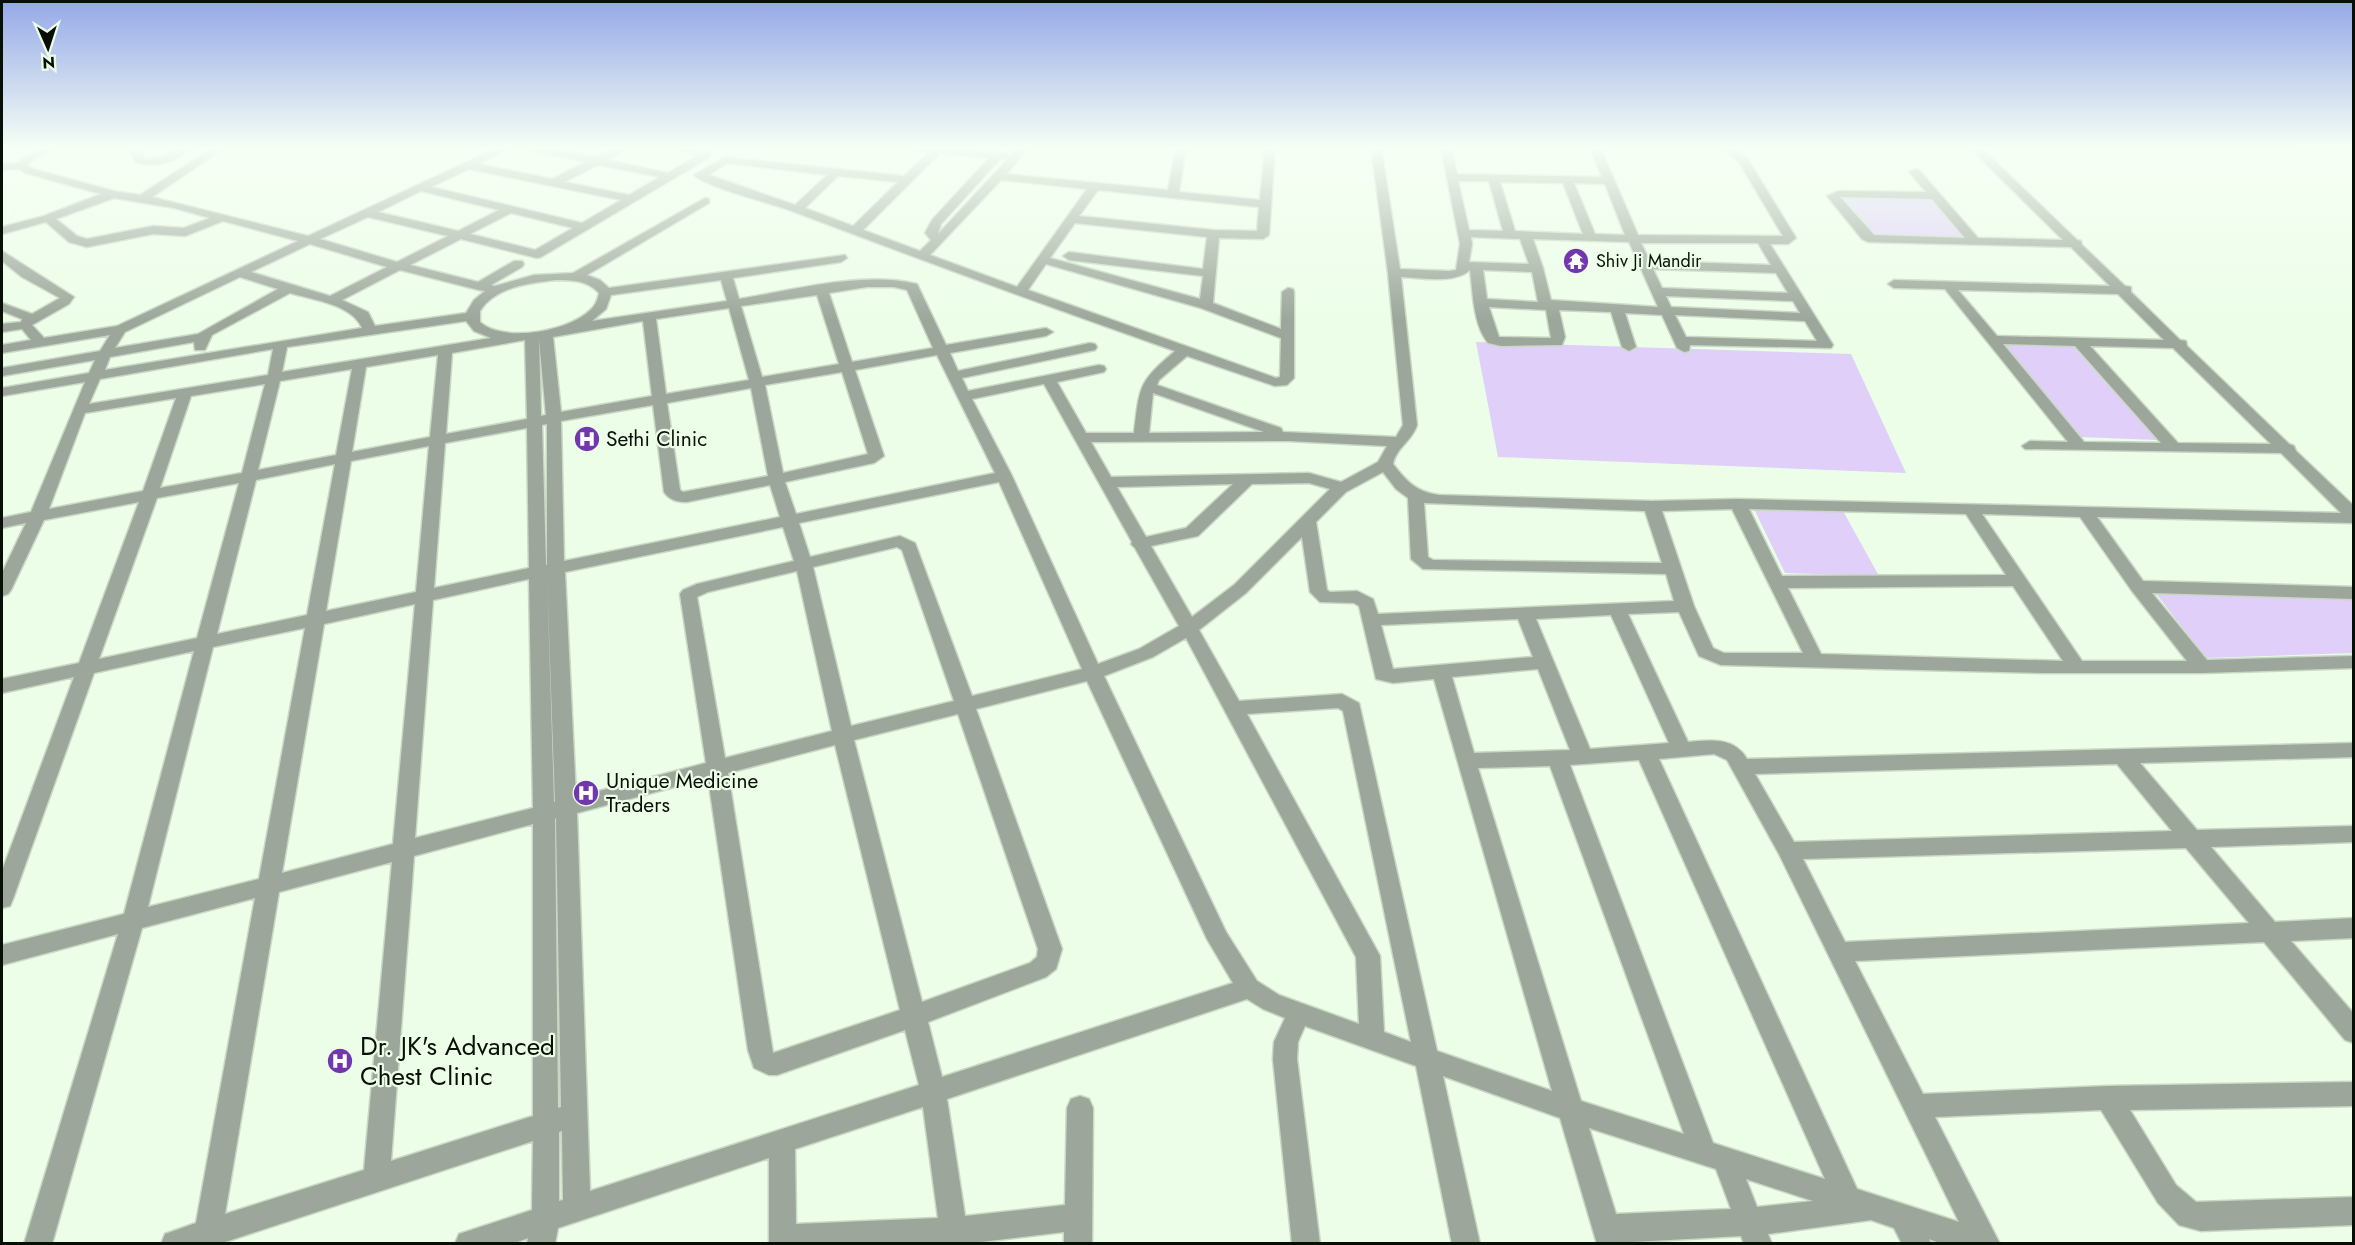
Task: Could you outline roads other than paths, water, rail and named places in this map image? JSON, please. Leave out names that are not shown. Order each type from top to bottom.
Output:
[{"type":"street","points":[[2,231],[83,205]]},
{"type":"street","points":[[168,205],[497,290]]},
{"type":"street","points":[[2,349],[120,329],[385,205]]},
{"type":"street","points":[[493,205],[584,227]]},
{"type":"street","points":[[368,213],[537,254],[622,205]]},
{"type":"street","points":[[578,276],[698,205]]},
{"type":"street","points":[[784,205],[921,257],[1282,382],[1287,378],[1288,292]]},
{"type":"street","points":[[797,209],[801,205]]},
{"type":"street","points":[[854,232],[881,205]]},
{"type":"street","points":[[938,240],[932,235],[931,230],[953,205]]},
{"type":"street","points":[[921,257],[971,205]]},
{"type":"street","points":[[1020,292],[1047,257],[1081,205]]},
{"type":"street","points":[[1071,219],[1213,234],[1263,235],[1264,205]]},
{"type":"street","points":[[1384,205],[1410,425],[1407,437],[1388,454],[1386,464],[1404,489],[1416,497],[1440,500],[1652,506],[1738,504],[2354,517]]},
{"type":"street","points":[[1457,205],[1470,266],[1489,334],[1493,340],[1551,344],[1557,342],[1558,338],[1525,235]]},
{"type":"street","points":[[1501,205],[1510,234]]},
{"type":"street","points":[[1577,205],[1590,236]]},
{"type":"street","points":[[1619,205],[1682,344],[1829,350],[1762,240]]},
{"type":"street","points":[[1463,233],[1633,239],[1781,241],[1790,238],[1770,205]]},
{"type":"street","points":[[1841,205],[1866,236],[1872,239],[2080,244]]},
{"type":"street","points":[[1943,205],[1974,242]]},
{"type":"street","points":[[2037,205],[2135,290],[2299,450],[2354,499]]},
{"type":"street","points":[[2042,205],[2080,244],[2120,290],[2354,517]]},
{"type":"street","points":[[331,301],[510,209]]},
{"type":"street","points":[[48,218],[73,239],[87,243],[153,230],[185,232],[222,218]]},
{"type":"street","points":[[1206,305],[1213,234]]},
{"type":"street","points":[[2,255],[26,274],[68,297],[29,322],[2,328]]},
{"type":"street","points":[[1047,257],[1208,273]]},
{"type":"street","points":[[1047,257],[1206,305],[1287,336]]},
{"type":"street","points":[[606,292],[841,258]]},
{"type":"street","points":[[479,286],[518,264]]},
{"type":"street","points":[[1646,265],[1779,269]]},
{"type":"street","points":[[1394,273],[1455,274],[1461,273],[1470,266],[1537,268]]},
{"type":"street","points":[[240,273],[331,301],[363,315],[370,331]]},
{"type":"street","points":[[726,275],[757,383],[776,478],[804,565],[843,736],[933,1091],[954,1231]]},
{"type":"street","points":[[578,276],[600,284],[606,292],[605,302],[596,312],[581,322],[540,334],[494,335],[481,330],[474,324],[472,315],[475,307],[497,290],[535,278],[578,276]]},
{"type":"street","points":[[80,410],[867,283],[912,287],[953,376],[1004,476],[1093,674],[1218,939],[1250,988],[1270,1002],[1299,1013],[1572,1110],[1985,1243]]},
{"type":"street","points":[[1894,284],[2135,290]]},
{"type":"street","points":[[1948,285],[2079,446]]},
{"type":"street","points":[[2,372],[202,337],[224,322],[289,288]]},
{"type":"street","points":[[649,318],[672,492],[675,496],[687,497],[869,460],[876,456],[822,290]]},
{"type":"street","points":[[1658,292],[1797,297]]},
{"type":"street","points":[[1481,303],[1548,304],[1667,312],[1809,317]]},
{"type":"street","points":[[2,307],[29,322],[41,343]]},
{"type":"street","points":[[1616,307],[1629,347]]},
{"type":"street","points":[[2,392],[281,344],[472,315]]},
{"type":"street","points":[[2,590],[38,516],[105,354],[120,329]]},
{"type":"street","points":[[2,523],[545,419],[757,383],[845,365],[1046,332]]},
{"type":"street","points":[[540,334],[545,419],[547,570],[544,814],[546,1217],[541,1244]]},
{"type":"street","points":[[198,358],[202,337]]},
{"type":"street","points":[[1994,340],[2190,344]]},
{"type":"street","points":[[2078,341],[2174,448]]},
{"type":"street","points":[[38,1244],[132,921],[249,476],[281,344]]},
{"type":"street","points":[[953,376],[1090,348]]},
{"type":"street","points":[[376,1179],[445,350]]},
{"type":"street","points":[[1141,437],[1146,394],[1153,378],[1185,350]]},
{"type":"street","points":[[208,1233],[360,364]]},
{"type":"street","points":[[963,396],[1100,369]]},
{"type":"street","points":[[1048,379],[1139,544],[1234,708],[1368,956],[1372,1040]]},
{"type":"street","points":[[1149,387],[1289,436]]},
{"type":"street","points":[[2,898],[84,669],[150,495],[185,393]]},
{"type":"street","points":[[1080,438],[1289,436],[1401,442]]},
{"type":"street","points":[[2030,446],[2299,450]]},
{"type":"street","points":[[2,955],[717,768],[1093,674],[1146,653],[1188,629],[1240,590],[1340,489],[1386,464]]},
{"type":"street","points":[[2,686],[1004,476]]},
{"type":"street","points":[[1139,544],[1192,532],[1248,479]]},
{"type":"street","points":[[1105,482],[1322,480],[1340,489]]},
{"type":"street","points":[[1416,497],[1420,559],[1429,565],[1672,569]]},
{"type":"street","points":[[1738,504],[1815,660]]},
{"type":"street","points":[[1652,506],[1685,606],[1703,647],[1713,657],[2077,667],[2202,667],[2354,662]]},
{"type":"street","points":[[1971,510],[2077,667]]},
{"type":"street","points":[[2086,513],[2202,667]]},
{"type":"street","points":[[1308,522],[1319,592],[1326,598],[1362,598],[1367,603],[1383,674],[1388,676],[1442,672],[1544,662]]},
{"type":"street","points":[[890,543],[906,543],[965,706],[1050,949],[1048,962],[1038,970],[777,1064],[769,1064],[763,1060],[689,594],[703,588],[890,543]]},
{"type":"street","points":[[547,570],[566,808],[577,1207]]},
{"type":"street","points":[[1776,582],[2017,580]]},
{"type":"street","points":[[2139,586],[2354,592]]},
{"type":"street","points":[[1370,620],[1685,606]]},
{"type":"street","points":[[1617,609],[1682,750]]},
{"type":"street","points":[[1524,612],[1583,757]]},
{"type":"street","points":[[1442,672],[1466,761],[1609,1236],[1754,1233],[1861,1204]]},
{"type":"street","points":[[1234,708],[1342,701],[1352,708],[1466,1244]]},
{"type":"street","points":[[1466,761],[1583,757],[1721,747],[1734,755],[1788,851],[1985,1243]]},
{"type":"street","points":[[1742,766],[2354,750]]},
{"type":"street","points":[[1646,753],[1861,1204]]},
{"type":"street","points":[[2121,755],[2354,1032]]},
{"type":"street","points":[[1557,758],[1715,1156],[1754,1233]]},
{"type":"street","points":[[1788,851],[2354,834]]},
{"type":"street","points":[[1838,952],[2354,928]]},
{"type":"street","points":[[469,1244],[1250,988]]},
{"type":"street","points":[[1299,1013],[1286,1042],[1285,1059],[1306,1244]]},
{"type":"street","points":[[1917,1106],[2108,1098],[2354,1094]]},
{"type":"street","points":[[2108,1098],[2167,1194],[2189,1215],[2201,1217],[2354,1211]]},
{"type":"street","points":[[782,1140],[783,1240],[954,1231],[1078,1230],[1080,1108]]},
{"type":"street","points":[[175,1244],[574,1115]]},
{"type":"street","points":[[1903,1216],[1917,1244]]},
{"type":"place","name":"Shiv Ji Mandir","points":[[1576,261]]},
{"type":"place","name":"Sethi Clinic","points":[[587,439]]},
{"type":"place","name":"Unique Medicine Traders","points":[[586,793]]},
{"type":"place","name":"Dr. JK's Advanced Chest Clinic","points":[[340,1061]]}]
